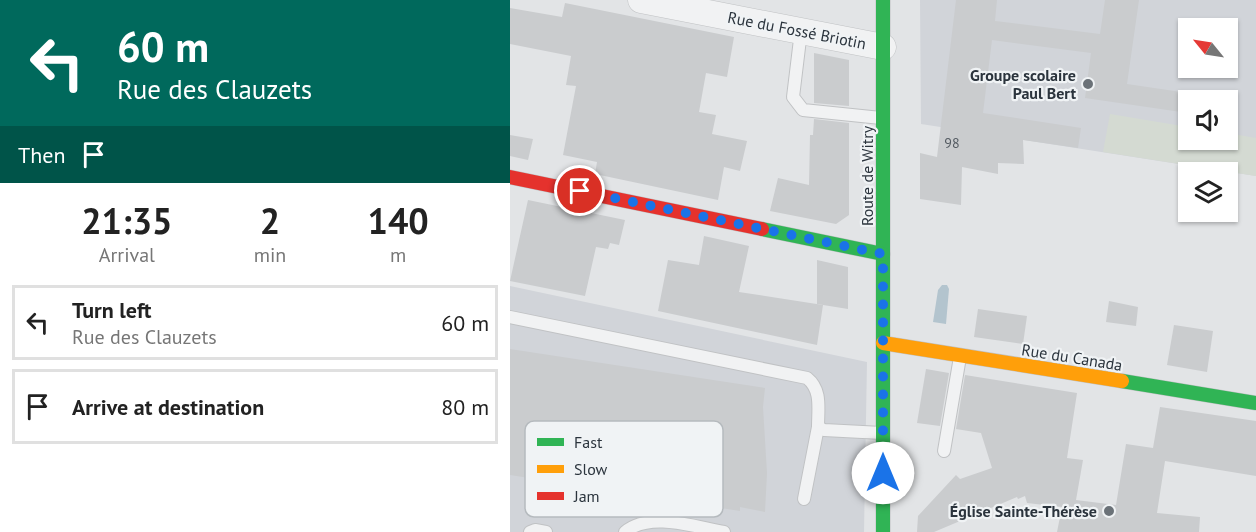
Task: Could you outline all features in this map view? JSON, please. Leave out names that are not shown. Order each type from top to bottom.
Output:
[{"type":"street","name":"Rue du Fossé Briotin","points":[[641,0],[883,47]]},
{"type":"street","name":"Route de Witry","points":[[883,0],[883,532]]},
{"type":"street","points":[[510,177],[883,254]]},
{"type":"street","name":"Rue du Canada","points":[[883,343],[1256,403]]},
{"type":"lane","points":[[801,31],[793,97],[803,110],[883,118]]},
{"type":"lane","points":[[510,316],[807,378],[814,384],[818,393],[818,427],[804,499]]},
{"type":"lane","points":[[944,451],[961,356]]},
{"type":"lane","points":[[818,427],[824,430],[883,433]]},
{"type":"lane","points":[[625,532],[633,525],[655,520],[724,532]]},
{"type":"lane","points":[[530,532],[535,530],[546,532]]},
{"type":"shaded area","name":"Groupe scolaire Paul Bert","points":[[920,0],[1256,0],[1256,176],[1238,173],[1238,162],[1178,162],[1178,164],[921,124]]},
{"type":"shaded area","points":[[1110,114],[1178,125],[1178,150],[1238,150],[1238,135],[1256,138],[1256,176],[1238,173],[1238,162],[1178,164],[1103,152]]},
{"type":"shaded area","points":[[942,285],[947,285],[949,289],[946,324],[933,322],[938,290]]},
{"type":"shaded area","points":[[510,286],[867,362],[864,532],[510,532]]},
{"type":"building","points":[[956,0],[997,0],[995,21],[1100,34],[1105,0],[1139,0],[1127,84],[1178,92],[1178,112],[1085,98],[1091,53],[992,40],[983,113],[1081,128],[1078,148],[1023,140],[1024,164],[998,163],[998,174],[962,167],[961,205],[920,199],[920,153],[937,157]]},
{"type":"building","points":[[565,3],[734,37],[727,77],[706,73],[699,112],[716,115],[712,134],[747,141],[740,171],[724,167],[718,200],[595,174],[597,162],[563,155],[576,86],[566,85],[571,56],[510,44],[510,8],[562,17]]},
{"type":"building","points":[[814,53],[849,60],[849,106],[814,103]]},
{"type":"building","points":[[814,119],[849,123],[849,215],[836,224],[770,211],[778,178],[809,185],[810,135],[813,135]]},
{"type":"building","points":[[510,135],[533,139],[528,160],[510,156]]},
{"type":"building","points":[[528,200],[625,220],[619,245],[610,243],[608,249],[596,247],[585,296],[510,281]]},
{"type":"building","points":[[704,236],[749,246],[739,292],[823,305],[817,345],[658,311],[668,260],[699,265]]},
{"type":"building","points":[[817,260],[848,267],[848,309],[817,304]]},
{"type":"building","points":[[1109,301],[1138,307],[1136,326],[1106,322]]},
{"type":"building","points":[[978,309],[1027,316],[1023,344],[974,337]]},
{"type":"building","points":[[1174,325],[1213,331],[1207,372],[1167,365]]},
{"type":"building","points":[[510,349],[765,388],[763,407],[767,473],[765,512],[740,507],[740,511],[723,508],[723,421],[525,421],[525,477],[510,475]]},
{"type":"building","points":[[926,369],[949,373],[940,426],[917,423]]},
{"type":"building","points":[[965,375],[1077,393],[1067,458],[1083,460],[1076,500],[1116,505],[1126,444],[1153,448],[1160,407],[1256,421],[1256,476],[1165,461],[1157,513],[1200,517],[1199,532],[1057,532],[1062,507],[1027,503],[1025,496],[1018,499],[1017,497],[934,532],[917,532],[918,516],[956,475],[960,479],[992,468],[981,433],[956,429]]},
{"type":"traffic: fast","points":[[883,0],[883,532]]},
{"type":"traffic: fast","points":[[762,229],[883,254]]},
{"type":"traffic: fast","points":[[1122,381],[1256,403]]},
{"type":"traffic: slow","points":[[883,343],[1122,381]]},
{"type":"traffic: jam","points":[[510,177],[762,229]]},
{"type":"place","name":"Groupe scolaire Paul Bert","points":[[1088,84]]},
{"type":"place","name":"Église Sainte-Thérèse","points":[[1109,511]]},
{"type":"route","points":[[580,191],[883,254],[883,473]]}]
